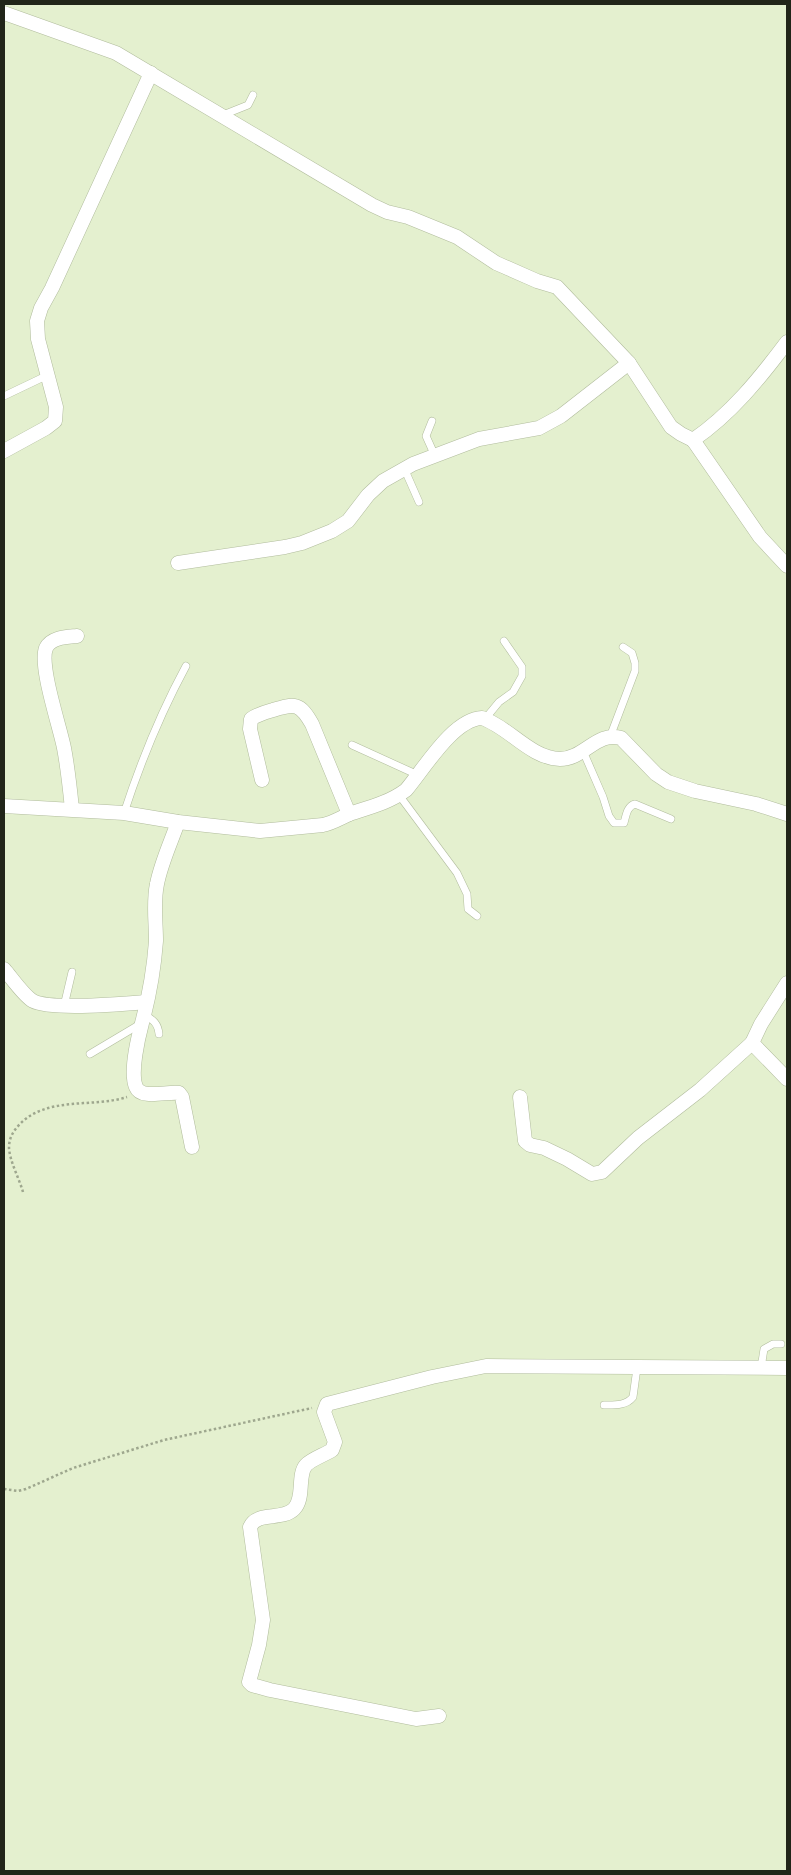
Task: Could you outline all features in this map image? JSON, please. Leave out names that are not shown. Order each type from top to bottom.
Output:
[{"type":"street","points":[[4,13],[116,53],[372,205],[457,237],[496,263],[557,287],[629,363],[665,419],[681,434],[694,440],[760,537],[787,566]]},
{"type":"street","points":[[4,451],[46,428],[54,421],[56,407],[38,338],[37,321],[41,308],[151,73]]},
{"type":"street","points":[[694,440],[705,432],[754,385],[787,342]]},
{"type":"street","points":[[178,563],[285,547],[302,543],[332,531],[348,521],[368,495],[383,480],[404,468],[479,439],[539,428],[561,416],[629,363]]},
{"type":"street","points":[[72,809],[64,748],[51,698],[45,657],[46,647],[52,640],[77,636]]},
{"type":"street","points":[[262,780],[250,729],[251,719],[256,715],[287,705],[294,705],[305,712],[312,724],[349,814]]},
{"type":"street","points":[[4,806],[124,813],[178,822],[260,831],[322,825],[399,796],[459,727],[474,718],[485,719],[548,757],[566,758],[575,756],[596,742],[618,737],[624,740],[656,774],[674,784],[695,792],[756,804],[787,814]]},
{"type":"street","points":[[178,822],[156,886],[156,942],[151,983],[138,1037],[135,1065],[136,1087],[139,1091],[145,1094],[179,1092],[182,1097],[192,1147]]},
{"type":"street","points":[[4,969],[31,1000],[43,1004],[144,1013]]},
{"type":"street","points":[[520,1098],[525,1141],[530,1145],[544,1148],[592,1174],[598,1174],[607,1168],[638,1138],[700,1090],[752,1043],[787,983]]},
{"type":"street","points":[[752,1043],[787,1079]]},
{"type":"street","points":[[439,1716],[416,1719],[270,1690],[252,1685],[249,1682],[259,1645],[263,1620],[250,1527],[256,1519],[286,1514],[294,1510],[298,1503],[302,1472],[305,1466],[332,1450],[335,1442],[324,1412],[327,1404],[432,1377],[486,1366],[787,1368]]},
{"type":"lane","points":[[220,116],[248,104],[253,95]]},
{"type":"lane","points":[[4,396],[48,375]]},
{"type":"lane","points":[[432,421],[426,436],[435,456]]},
{"type":"lane","points":[[404,468],[419,502]]},
{"type":"lane","points":[[485,719],[500,702],[513,692],[522,676],[522,667],[504,641]]},
{"type":"lane","points":[[609,738],[635,671],[632,653],[623,647]]},
{"type":"lane","points":[[124,813],[143,757],[186,666]]},
{"type":"lane","points":[[352,745],[418,775]]},
{"type":"lane","points":[[583,751],[609,816],[614,823],[624,823],[628,809],[631,805],[635,804],[671,819]]},
{"type":"lane","points":[[399,796],[457,873],[467,894],[468,908],[477,916]]},
{"type":"lane","points":[[64,1006],[72,972]]},
{"type":"lane","points":[[90,1054],[144,1013],[156,1022],[159,1034]]},
{"type":"lane","points":[[761,1368],[764,1348],[773,1344],[781,1344]]},
{"type":"lane","points":[[604,1405],[626,1403],[633,1397],[637,1368]]},
{"type":"path","points":[[23,1192],[9,1148],[14,1131],[24,1120],[33,1114],[54,1107],[125,1098],[136,1087]]},
{"type":"path","points":[[4,1489],[18,1491],[26,1489],[73,1468],[164,1440],[327,1404]]}]
